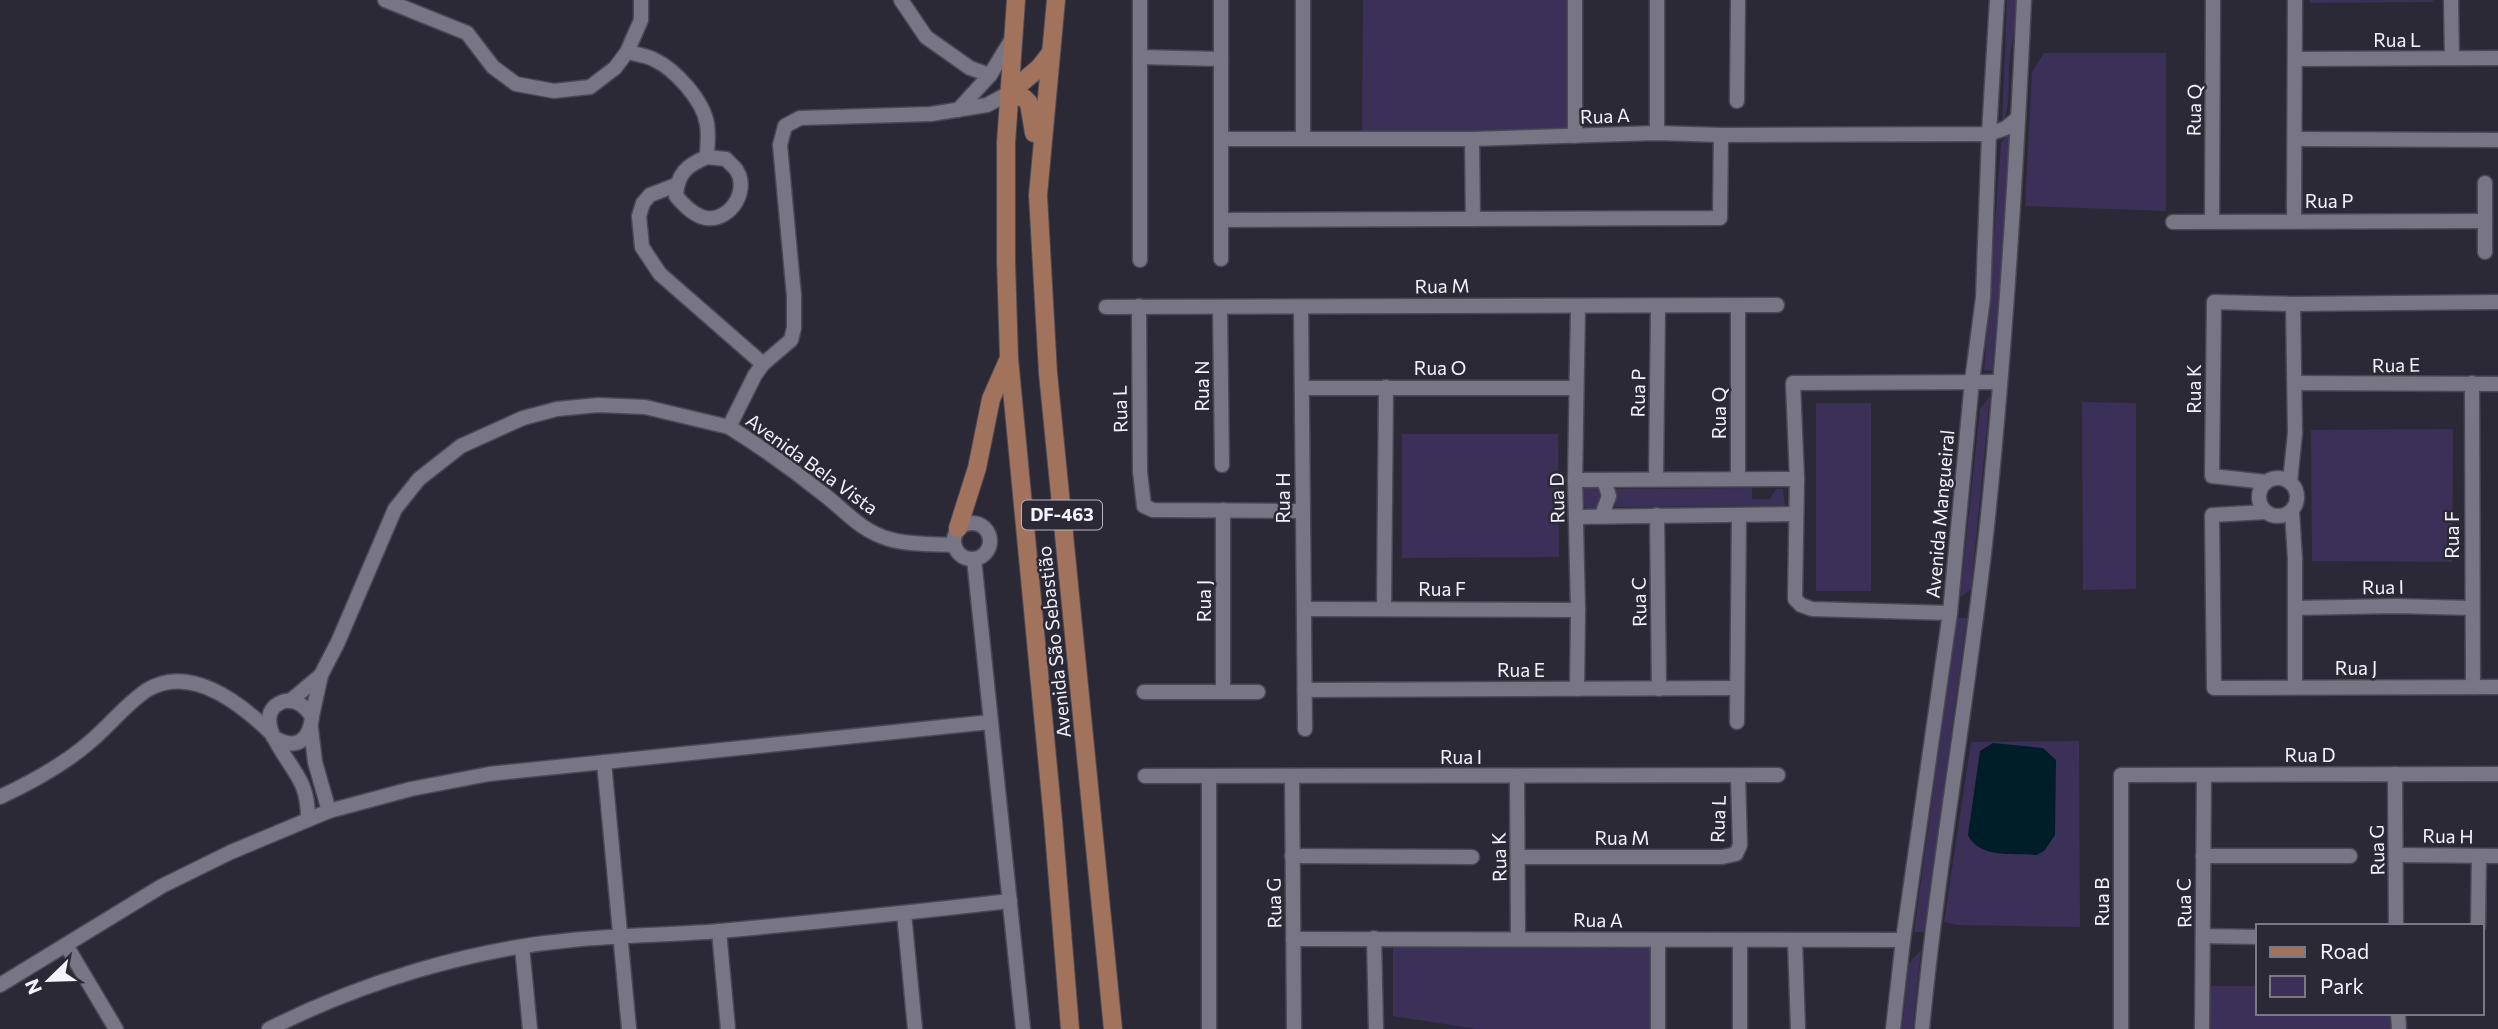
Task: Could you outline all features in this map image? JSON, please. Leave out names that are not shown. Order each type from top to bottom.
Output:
[{"type":"main road","name":"Avenida São Sebastião","points":[[1016,0],[1009,93],[1006,209],[1009,358],[1051,793],[1070,1029]]},
{"type":"main road","name":"Avenida São Sebastião","points":[[1056,0],[1038,195],[1048,373],[1113,1029]]},
{"type":"main road","points":[[1009,93],[1039,68],[1050,54]]},
{"type":"main road","points":[[1009,93],[1024,98],[1033,114],[1033,157],[1038,195]]},
{"type":"main road","points":[[956,536],[977,468],[991,399],[1009,358]]},
{"type":"street","points":[[385,0],[467,33],[493,67],[516,84],[554,92],[590,87],[615,68],[641,20],[641,0]]},
{"type":"street","points":[[901,0],[926,37],[970,68],[990,75]]},
{"type":"street","points":[[1140,0],[1140,260]]},
{"type":"street","points":[[1221,259],[1222,0]]},
{"type":"street","points":[[1303,0],[1303,138]]},
{"type":"street","points":[[1575,0],[1575,136]]},
{"type":"street","points":[[1657,0],[1657,133]]},
{"type":"street","points":[[1737,101],[1738,0]]},
{"type":"street","name":"Avenida Mangueiral","points":[[1894,1029],[1903,940],[1950,612],[1972,382],[1983,298],[1997,0]]},
{"type":"street","points":[[1922,1029],[1987,525],[2007,305],[2024,0]]},
{"type":"street","name":"Rua Q","points":[[2212,221],[2213,0]]},
{"type":"street","points":[[2294,220],[2295,0]]},
{"type":"street","points":[[2451,0],[2452,58]]},
{"type":"street","points":[[958,110],[990,75],[1013,38]]},
{"type":"street","points":[[626,52],[653,59],[694,94],[703,110],[707,125],[707,157]]},
{"type":"street","points":[[1140,57],[1221,59]]},
{"type":"street","name":"Rua L","points":[[2296,59],[2498,58]]},
{"type":"street","points":[[330,811],[315,762],[311,722],[302,704],[281,702],[274,707],[268,719],[271,735],[284,744],[297,743],[307,735],[311,722],[321,675],[338,642],[387,525],[419,480],[461,446],[523,418],[557,409],[598,405],[645,407],[729,427],[763,364],[791,340],[794,328],[794,296],[780,145],[785,126],[800,118],[931,114],[987,105],[1009,93]]},
{"type":"street","points":[[1989,134],[2006,128],[2018,118]]},
{"type":"street","name":"Rua A","points":[[1222,139],[1472,139],[1657,133],[1989,134]]},
{"type":"street","points":[[1222,219],[1720,218],[1721,135]]},
{"type":"street","points":[[1472,139],[1472,219]]},
{"type":"street","points":[[2295,139],[2498,140]]},
{"type":"street","points":[[707,157],[726,159],[738,172],[741,190],[737,203],[727,212],[714,218],[701,217],[687,208],[676,196],[676,185],[683,169],[707,157]]},
{"type":"street","points":[[2485,183],[2485,252]]},
{"type":"street","points":[[676,185],[650,195],[643,203],[639,216],[642,247],[660,274],[763,364]]},
{"type":"street","name":"Rua P","points":[[2173,222],[2485,221]]},
{"type":"street","points":[[1983,298],[1993,293],[1998,294],[2007,305]]},
{"type":"street","name":"Rua K","points":[[2266,482],[2212,476],[2214,302],[2293,304]]},
{"type":"street","points":[[2290,482],[2295,433],[2293,304],[2498,302]]},
{"type":"street","name":"Rua M","points":[[1106,307],[1777,305]]},
{"type":"street","name":"Rua L","points":[[1139,306],[1142,501],[1147,509],[1223,510]]},
{"type":"street","name":"Rua D","points":[[1577,689],[1575,480],[1578,306]]},
{"type":"street","name":"Rua Q","points":[[1738,306],[1738,478]]},
{"type":"street","name":"Rua H","points":[[1301,307],[1305,729]]},
{"type":"street","name":"Rua P","points":[[1656,479],[1658,307]]},
{"type":"street","name":"Rua N","points":[[1220,308],[1222,465]]},
{"type":"street","points":[[1950,612],[1812,609],[1797,603],[1797,479],[1793,383],[1999,382]]},
{"type":"street","name":"Rua E","points":[[2295,383],[2498,384]]},
{"type":"street","name":"Rua F","points":[[2472,383],[2473,687]]},
{"type":"street","points":[[1384,608],[1386,387]]},
{"type":"street","name":"Rua O","points":[[1303,388],[1576,388]]},
{"type":"street","name":"Avenida Bela Vista","points":[[729,427],[798,474],[831,499],[847,516],[876,534],[912,543],[956,536],[971,522],[984,526],[990,539],[986,552],[974,559]]},
{"type":"street","points":[[2292,511],[2284,516],[2274,516],[2266,512],[2260,505],[2259,497],[2266,482],[2282,478],[2290,482],[2296,490],[2297,500],[2292,511],[2295,687]]},
{"type":"street","points":[[1575,480],[1797,479]]},
{"type":"street","points":[[1602,515],[1607,508],[1609,496],[1604,480]]},
{"type":"street","points":[[1223,510],[1302,511]]},
{"type":"street","name":"Rua J","points":[[1223,510],[1223,692]]},
{"type":"street","name":"Rua J","points":[[2266,512],[2213,515],[2214,688],[2498,687]]},
{"type":"street","points":[[1576,517],[1796,514]]},
{"type":"street","name":"Rua C","points":[[1657,515],[1660,689]]},
{"type":"street","points":[[1737,722],[1739,515]]},
{"type":"street","points":[[956,536],[959,554],[974,559],[1023,1029]]},
{"type":"street","name":"Rua I","points":[[2295,608],[2471,608]]},
{"type":"street","name":"Rua F","points":[[1305,609],[1578,610]]},
{"type":"street","points":[[290,701],[321,675]]},
{"type":"street","points":[[0,797],[24,786],[69,757],[90,742],[136,699],[159,684],[190,683],[216,692],[242,706],[271,735],[293,766],[303,787],[308,819]]},
{"type":"street","name":"Rua E","points":[[1306,690],[1737,688]]},
{"type":"street","points":[[1144,692],[1258,692]]},
{"type":"street","points":[[242,706],[274,707]]},
{"type":"street","points":[[1937,708],[1949,718],[1963,716]]},
{"type":"street","points":[[0,985],[162,886],[231,852],[330,811],[411,789],[489,774],[989,722]]},
{"type":"street","points":[[604,762],[629,1029]]},
{"type":"street","name":"Rua G","points":[[2395,774],[2396,924]]},
{"type":"street","name":"Rua D","points":[[2122,775],[2498,774]]},
{"type":"street","name":"Rua I","points":[[1144,776],[1778,775]]},
{"type":"street","name":"Rua B","points":[[2121,1029],[2122,775]]},
{"type":"street","name":"Rua G","points":[[1292,776],[1294,1029]]},
{"type":"street","name":"Rua K","points":[[1517,776],[1518,938]]},
{"type":"street","name":"Rua L","points":[[1726,857],[1736,854],[1740,845],[1738,776]]},
{"type":"street","name":"Rua C","points":[[2202,1029],[2204,776]]},
{"type":"street","points":[[1209,777],[1209,1029]]},
{"type":"street","points":[[1917,850],[1933,847],[1942,858]]},
{"type":"street","name":"Rua H","points":[[2397,855],[2498,856]]},
{"type":"street","points":[[1292,856],[1472,857]]},
{"type":"street","points":[[2203,856],[2350,856]]},
{"type":"street","points":[[2478,924],[2479,856]]},
{"type":"street","name":"Rua M","points":[[1518,858],[1726,857]]},
{"type":"street","points":[[269,1029],[312,1009],[385,982],[466,959],[522,947],[571,940],[719,931],[1010,901]]},
{"type":"street","points":[[904,913],[915,1029]]},
{"type":"street","points":[[719,931],[727,1029]]},
{"type":"street","points":[[2203,936],[2256,937]]},
{"type":"street","name":"Rua A","points":[[1293,939],[1903,940]]},
{"type":"street","points":[[1374,939],[1376,1029]]},
{"type":"street","points":[[1658,940],[1658,1029]]},
{"type":"street","points":[[1740,941],[1740,1029]]},
{"type":"street","points":[[1795,941],[1798,1029]]},
{"type":"street","points":[[66,945],[116,1029]]},
{"type":"street","points":[[522,947],[530,1029]]},
{"type":"green space","points":[[1363,0],[1571,0],[1571,124],[1567,131],[1561,134],[1362,134]]},
{"type":"green space","points":[[2007,0],[2017,0],[2017,8],[2009,66],[2008,104],[2002,125]]},
{"type":"green space","points":[[2310,0],[2433,0],[2433,2],[2310,3]]},
{"type":"green space","points":[[2044,53],[2166,53],[2166,211],[2025,206],[2032,72]]},
{"type":"green space","points":[[2011,130],[1993,371],[1984,370],[2001,143]]},
{"type":"green space","points":[[1990,396],[1971,589],[1960,598],[1980,409]]},
{"type":"green space","points":[[2082,402],[2136,403],[2136,589],[2083,590]]},
{"type":"green space","points":[[1816,403],[1871,403],[1871,591],[1816,591]]},
{"type":"green space","points":[[2453,429],[2452,562],[2312,561],[2311,430]]},
{"type":"green space","points":[[1402,434],[1558,434],[1559,557],[1402,558]]},
{"type":"green space","points":[[1592,485],[1600,489],[1604,497],[1600,505],[1592,509],[1584,505],[1580,497],[1584,489]]},
{"type":"green space","points":[[1752,488],[1752,499],[1770,499],[1776,489],[1783,489],[1785,506],[1615,507],[1616,489]]},
{"type":"green space","points":[[1957,618],[1967,618],[1924,932],[1914,932]]},
{"type":"green space","points":[[2079,741],[2080,927],[1958,925],[1944,922],[1971,742]]},
{"type":"green space","points":[[1393,942],[1647,942],[1654,949],[1654,1029],[1477,1029],[1393,1016]]},
{"type":"green space","points":[[1921,950],[1913,1029],[1902,1029],[1909,963]]},
{"type":"green space","points":[[2207,986],[2256,986],[2256,1015],[2393,1015],[2393,1029],[2207,1029]]},
{"type":"water","points":[[1993,743],[2043,748],[2056,760],[2055,835],[2045,850],[2037,855],[1989,851],[1973,843],[1968,835],[1980,751]]}]
